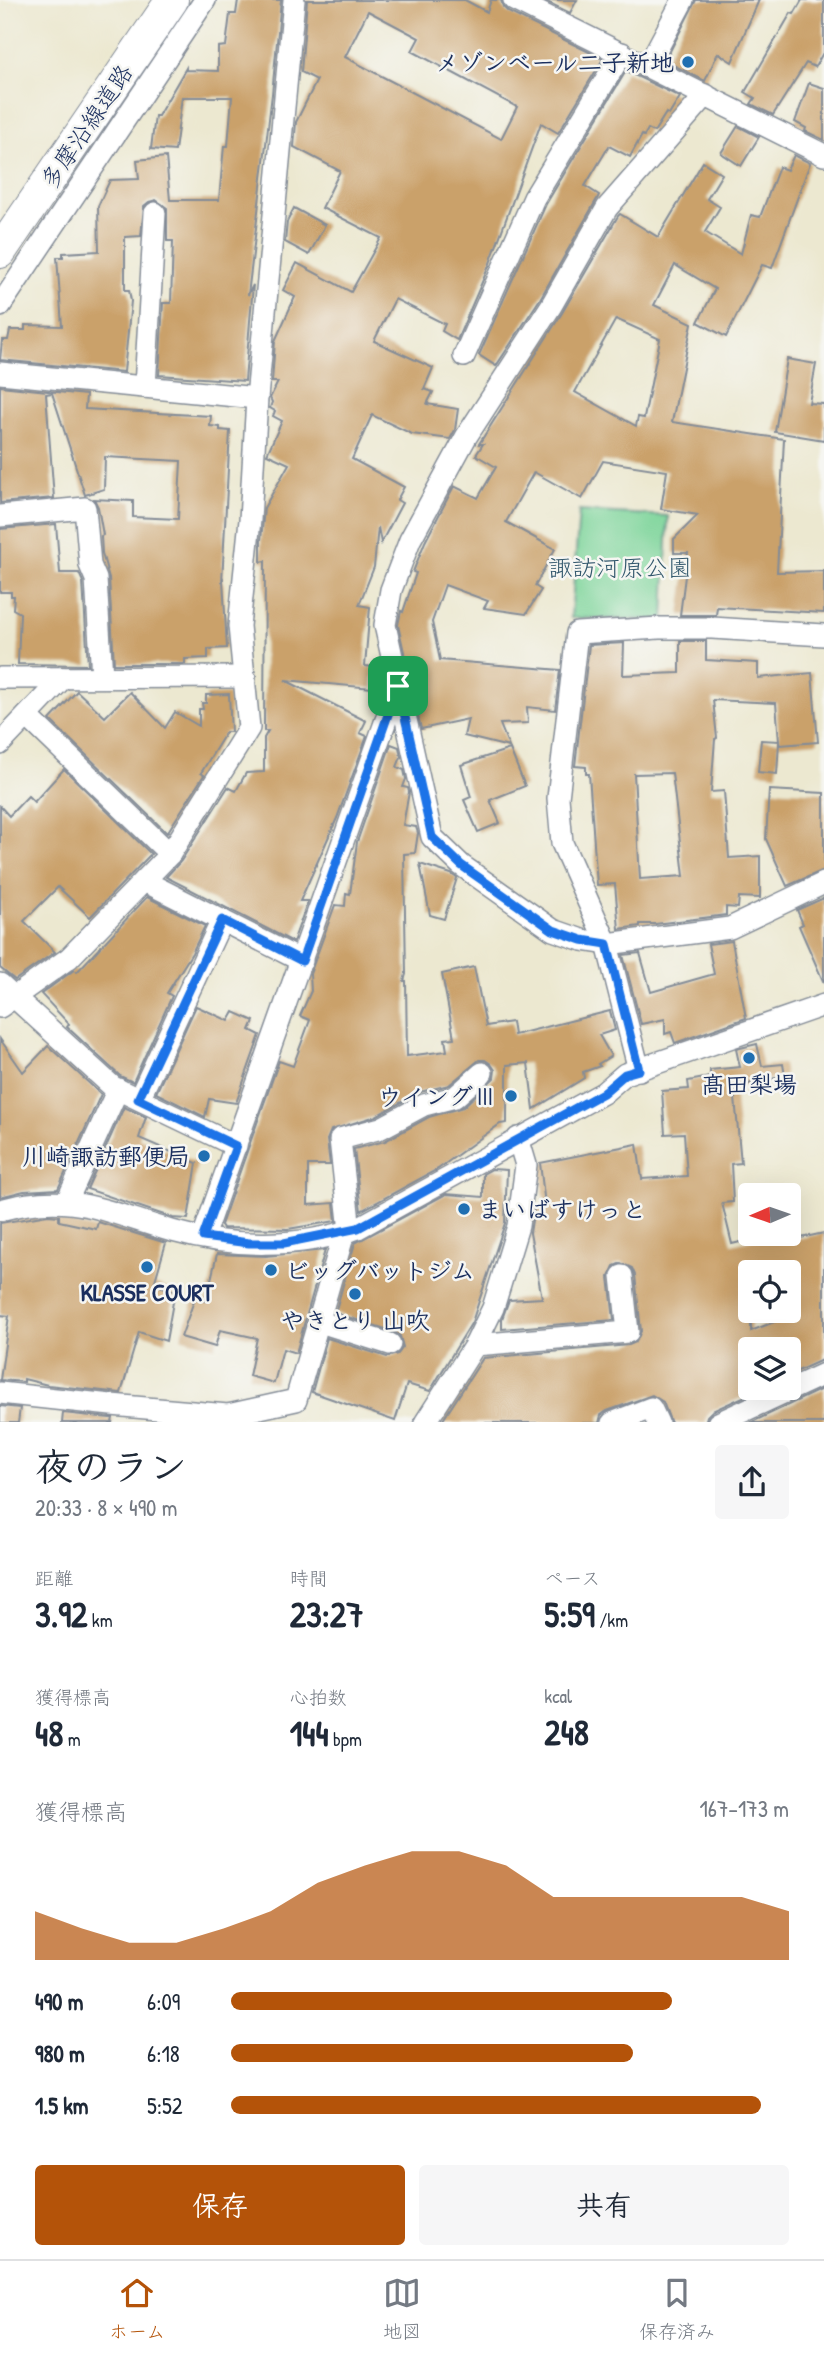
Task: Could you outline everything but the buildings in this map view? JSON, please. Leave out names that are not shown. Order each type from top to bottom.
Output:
[{"type":"main road","name":"多摩沿線道路","points":[[0,251],[172,0]]},
{"type":"street","points":[[0,306],[205,0]]},
{"type":"street","points":[[236,1146],[118,1089],[4,996],[69,958],[170,854],[249,728],[239,626],[294,0]]},
{"type":"street","points":[[514,0],[824,155]]},
{"type":"street","points":[[648,66],[683,0]]},
{"type":"street","points":[[464,356],[534,198],[622,53]]},
{"type":"street","points":[[706,95],[607,208],[551,306],[466,436],[410,540],[391,590],[385,625],[432,837],[461,865],[553,930],[582,940],[607,944],[730,928],[824,883]]},
{"type":"street","points":[[145,387],[155,213]]},
{"type":"street","points":[[0,373],[257,398]]},
{"type":"street","points":[[0,516],[85,508],[90,565],[96,579],[102,677]]},
{"type":"street","points":[[639,1070],[607,944],[562,843],[558,797],[578,633],[699,628],[824,635]]},
{"type":"street","points":[[0,678],[246,677]]},
{"type":"street","points":[[0,744],[63,678]]},
{"type":"street","points":[[203,1237],[398,686]]},
{"type":"street","points":[[27,716],[170,854]]},
{"type":"street","points":[[144,881],[302,961]]},
{"type":"street","points":[[138,1099],[222,920]]},
{"type":"street","points":[[0,1210],[28,1202],[67,1201],[174,1231],[249,1243],[284,1243],[347,1232],[603,1093],[625,1074],[824,1005]]},
{"type":"street","points":[[0,1393],[228,1419],[296,1401],[347,1232],[341,1139],[380,1128],[424,1105],[455,1097],[482,1073]]},
{"type":"street","points":[[67,1201],[118,1089]]},
{"type":"street","points":[[426,1422],[475,1345],[493,1308],[518,1226],[526,1165],[518,1138]]},
{"type":"street","points":[[475,1345],[628,1332],[622,1276]]},
{"type":"street","points":[[320,1322],[390,1344]]},
{"type":"street","points":[[720,1422],[824,1374]]},
{"type":"street","points":[[614,1422],[650,1408],[657,1422]]},
{"type":"green space","name":"諏訪河原公園","points":[[579,511],[668,516],[664,620],[571,618]]},
{"type":"place","name":"メゾンベール二子新地","points":[[688,62]]},
{"type":"place","name":"髙田梨場","points":[[749,1058]]},
{"type":"place","name":"ウイングⅢ","points":[[511,1096]]},
{"type":"place","name":"川崎諏訪郵便局","points":[[204,1156]]},
{"type":"place","name":"まいばすけっと","points":[[464,1209]]},
{"type":"place","name":"KLASSE COURT","points":[[147,1267]]},
{"type":"place","name":"ビッグバットジム","points":[[271,1270]]},
{"type":"place","name":"やきとり 山吹","points":[[355,1294]]},
{"type":"route","points":[[398,686],[432,837],[461,865],[553,930],[582,940],[607,944],[639,1070],[625,1074],[603,1093],[358,1228],[344,1233],[284,1243],[249,1243],[203,1237],[236,1146],[138,1099],[222,920],[302,961],[398,686]]}]
